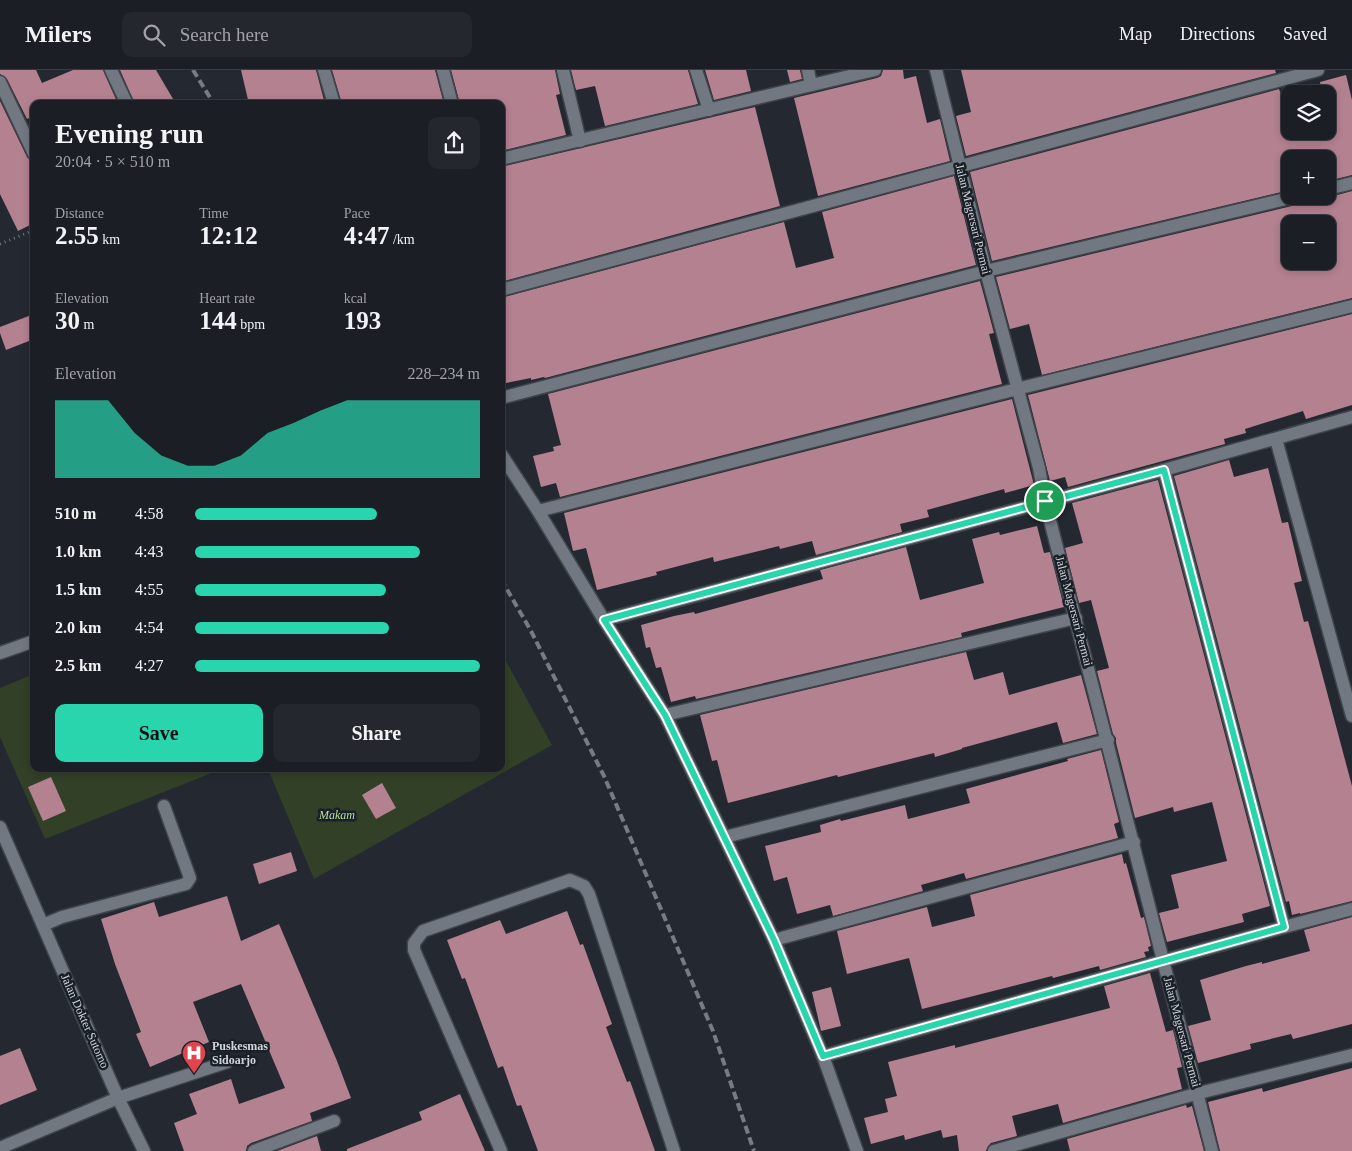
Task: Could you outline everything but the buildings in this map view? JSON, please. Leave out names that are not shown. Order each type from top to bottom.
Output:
[{"type":"street","points":[[111,70],[125,100]]},
{"type":"street","points":[[324,70],[333,100]]},
{"type":"street","points":[[443,70],[451,100]]},
{"type":"street","points":[[563,70],[580,140]]},
{"type":"street","points":[[696,70],[709,110]]},
{"type":"street","points":[[808,70],[811,85]]},
{"type":"street","points":[[505,158],[875,70]]},
{"type":"street","name":"Jalan Magersari Permai","points":[[936,70],[1163,960],[1199,1093],[1212,1151]]},
{"type":"street","points":[[505,289],[1318,70]]},
{"type":"street","points":[[0,82],[30,146]]},
{"type":"street","points":[[1336,187],[1352,183]]},
{"type":"street","points":[[505,397],[986,270],[1281,200]]},
{"type":"street","points":[[538,511],[1352,306]]},
{"type":"street","points":[[604,620],[1164,470],[1352,417]]},
{"type":"street","points":[[1276,439],[1352,716]]},
{"type":"street","points":[[505,460],[665,715],[774,940],[823,1056],[857,1151]]},
{"type":"street","points":[[1164,470],[1284,927]]},
{"type":"street","points":[[665,715],[1076,618]]},
{"type":"street","points":[[0,653],[30,642]]},
{"type":"street","points":[[725,836],[1108,740]]},
{"type":"street","points":[[42,925],[62,917],[186,884],[190,878],[164,806]]},
{"type":"street","name":"Jalan Dokter Sutomo","points":[[0,827],[118,1098],[144,1151]]},
{"type":"street","points":[[774,940],[1134,842]]},
{"type":"street","points":[[501,1151],[414,950],[414,943],[423,931],[570,880],[584,886],[589,894],[674,1151]]},
{"type":"street","points":[[823,1056],[1163,960],[1352,910]]},
{"type":"street","points":[[994,1151],[1199,1093],[1352,1055]]},
{"type":"street","points":[[0,1148],[118,1098],[227,1062]]},
{"type":"street","points":[[254,1151],[334,1121]]},
{"type":"path","points":[[0,244],[30,232]]},
{"type":"green space","name":"Makam","points":[[505,659],[552,745],[505,771]]},
{"type":"green space","points":[[30,676],[30,772],[214,772],[45,839],[0,737],[0,688]]},
{"type":"green space","name":"Makam","points":[[269,772],[504,772],[314,879]]},
{"type":"railway","points":[[193,70],[212,100]]},
{"type":"railway","points":[[505,586],[531,631],[604,776],[713,1031],[754,1151]]},
{"type":"place","name":"Puskesmas Sidoarjo","points":[[194,1074]]},
{"type":"route","points":[[1164,470],[1284,927],[823,1056],[774,940],[665,715],[604,620],[1045,501],[1164,470]]}]
